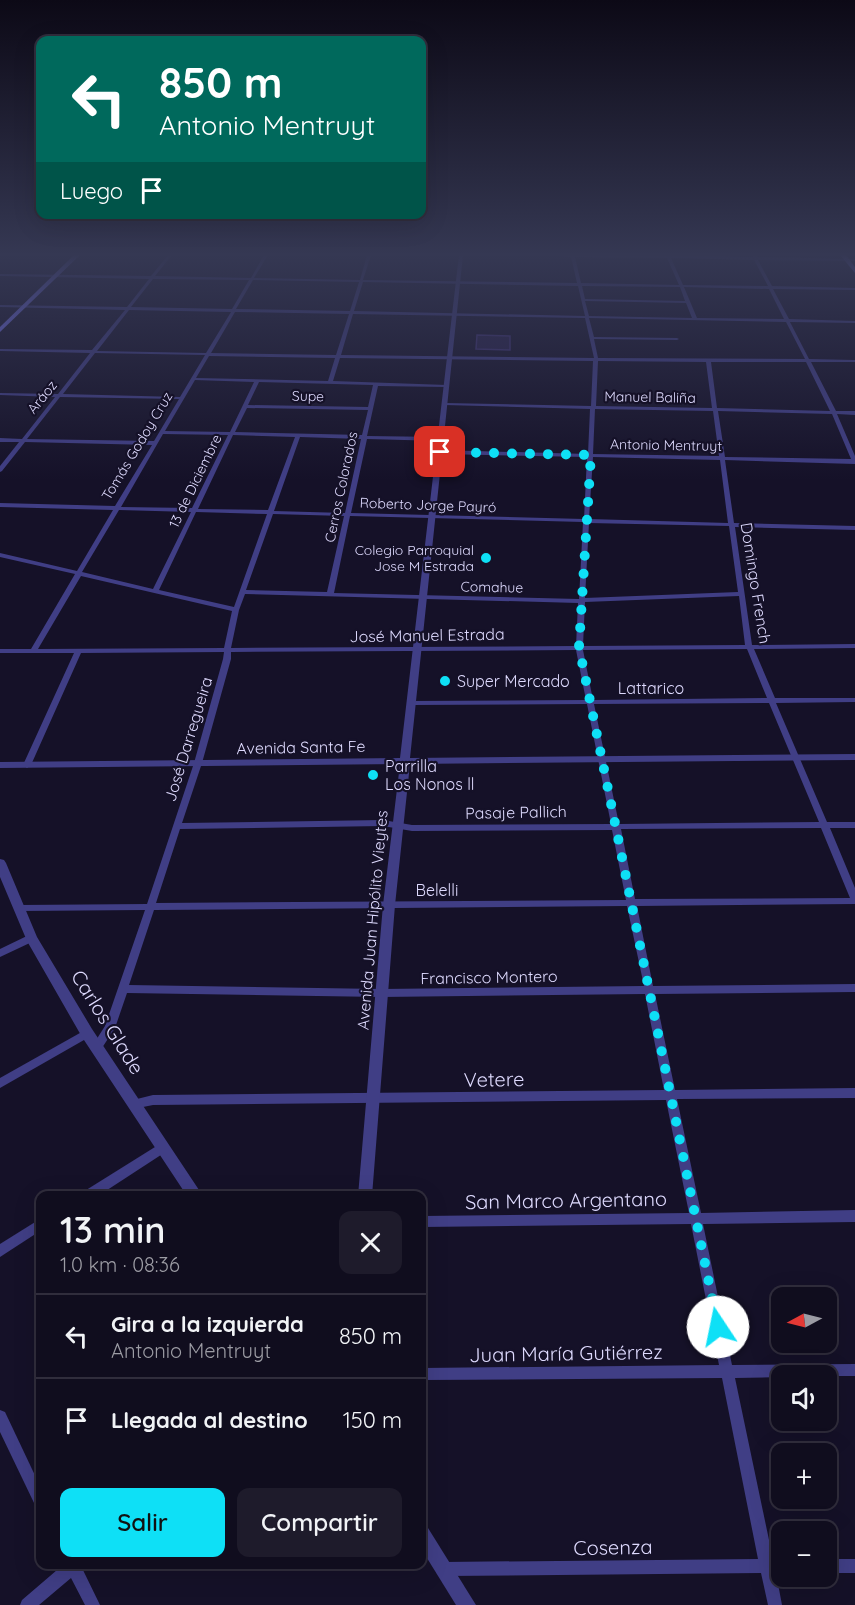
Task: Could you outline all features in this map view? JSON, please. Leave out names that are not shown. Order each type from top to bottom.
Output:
[{"type":"street","name":"Aráoz","points":[[0,470],[112,330]]},
{"type":"street","name":"Tomás Godoy Cruz","points":[[33,651],[222,330]]},
{"type":"street","points":[[330,383],[346,330]]},
{"type":"street","name":"Avenida Juan Hipólito Vieytes","points":[[365,1191],[389,905],[452,330]]},
{"type":"street","points":[[590,330],[596,360],[579,647],[727,1371],[771,1554]]},
{"type":"street","points":[[792,330],[834,413],[855,462]]},
{"type":"street","points":[[592,338],[677,339]]},
{"type":"street","points":[[0,350],[449,359],[855,361]]},
{"type":"street","name":"Domingo French","points":[[708,360],[749,646],[855,900]]},
{"type":"street","points":[[192,379],[447,386]]},
{"type":"street","name":"13 de Diciembre","points":[[155,591],[257,381]]},
{"type":"street","name":"Cerros Colorados","points":[[330,594],[376,384]]},
{"type":"street","points":[[0,394],[181,398]]},
{"type":"street","name":"Manuel Baliña","points":[[445,404],[855,413]]},
{"type":"street","name":"Supe","points":[[244,406],[370,409]]},
{"type":"street","points":[[161,432],[441,439]]},
{"type":"street","name":"José Darregueira","points":[[96,1048],[110,1028],[178,826],[198,763],[228,651],[236,610],[298,435]]},
{"type":"street","points":[[0,440],[154,443]]},
{"type":"street","name":"Antonio Mentruyt","points":[[440,452],[855,462]]},
{"type":"street","name":"Roberto Jorge Payró","points":[[0,505],[855,528]]},
{"type":"street","points":[[0,555],[236,610]]},
{"type":"street","name":"Comahue","points":[[243,592],[582,601],[740,594]]},
{"type":"street","name":"José Manuel Estrada","points":[[0,651],[855,646]]},
{"type":"street","points":[[27,765],[78,651]]},
{"type":"street","name":"Lattarico","points":[[411,703],[855,700]]},
{"type":"street","name":"Avenida Santa Fe","points":[[0,765],[855,757]]},
{"type":"street","name":"Pasaje Pallich","points":[[178,826],[383,824],[412,828],[855,825]]},
{"type":"street","name":"Carlos Glade","points":[[0,863],[31,938],[87,1034],[193,1191]]},
{"type":"street","name":"Belelli","points":[[19,909],[855,900]]},
{"type":"street","points":[[0,953],[31,938]]},
{"type":"street","name":"Francisco Montero","points":[[123,989],[381,993],[855,988]]},
{"type":"street","points":[[0,1083],[87,1034]]},
{"type":"street","name":"Vetere","points":[[133,1104],[153,1100],[855,1093]]},
{"type":"street","points":[[95,1191],[163,1147]]},
{"type":"street","name":"San Marco Argentano","points":[[426,1222],[855,1216]]},
{"type":"street","points":[[0,1251],[36,1228]]},
{"type":"street","name":"Juan María Gutiérrez","points":[[426,1374],[855,1370]]},
{"type":"street","points":[[0,1417],[36,1492]]},
{"type":"street","points":[[426,1540],[467,1605]]},
{"type":"street","name":"Cosenza","points":[[444,1569],[771,1566]]},
{"type":"street","points":[[837,1566],[855,1566]]},
{"type":"street","points":[[27,1605],[69,1569]]},
{"type":"street","points":[[76,1569],[93,1605]]},
{"type":"street","points":[[775,1587],[775,1605]]},
{"type":"building","points":[[477,335],[510,336],[510,350],[476,349]]},
{"type":"place","name":"Colegio Parroquial Jose M Estrada","points":[[486,558]]},
{"type":"place","name":"Super Mercado","points":[[445,681]]},
{"type":"place","name":"Parrilla Los Nonos ll","points":[[373,775]]},
{"type":"route","points":[[440,452],[591,455],[579,647],[718,1327]]}]
